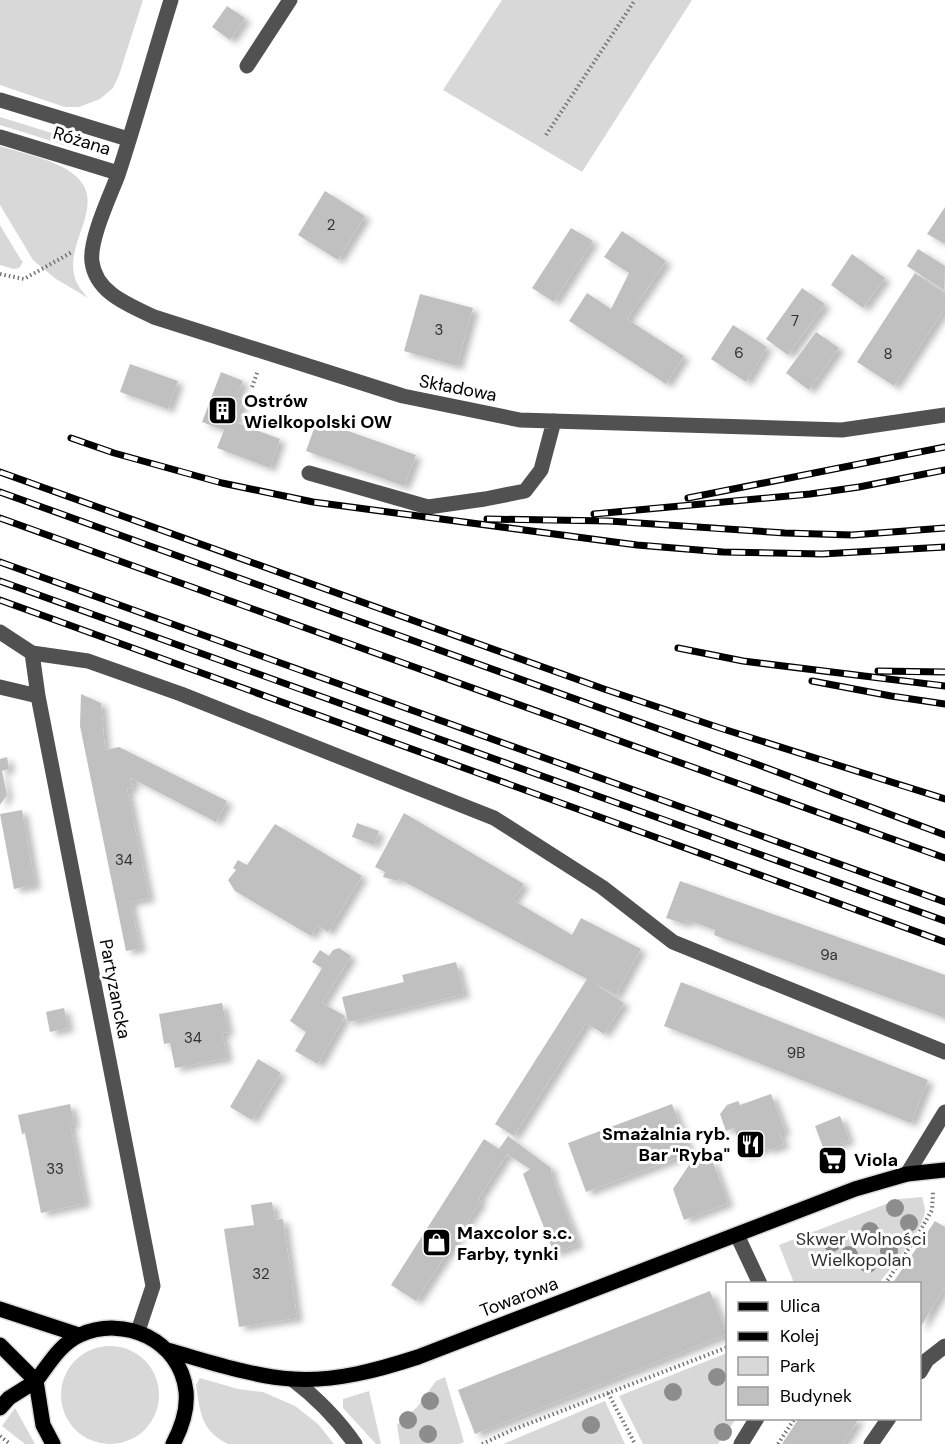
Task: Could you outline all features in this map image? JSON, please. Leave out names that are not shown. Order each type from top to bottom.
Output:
[{"type":"main road","name":"Towarowa","points":[[167,1350],[242,1370],[292,1379],[338,1377],[376,1371],[855,1190],[908,1174],[945,1170]]},
{"type":"main road","points":[[0,1309],[79,1335]]},
{"type":"main road","points":[[0,1408],[9,1398],[36,1381],[62,1347],[79,1335],[98,1328],[118,1327],[138,1331],[167,1350],[179,1368],[186,1389],[185,1411],[173,1444]]},
{"type":"main road","points":[[0,1345],[36,1381],[43,1425],[53,1444]]},
{"type":"street","name":"Różana","points":[[0,137],[118,173],[171,0]]},
{"type":"street","points":[[247,66],[290,0]]},
{"type":"street","name":"Różana","points":[[0,100],[128,139]]},
{"type":"street","name":"Składowa","points":[[118,173],[95,239],[92,262],[102,286],[122,302],[154,317],[403,396],[520,420],[842,430],[945,415]]},
{"type":"street","points":[[309,473],[429,507],[495,497],[525,490],[541,470],[554,421]]},
{"type":"street","points":[[0,632],[32,653],[88,661],[181,694],[494,818],[603,886],[673,942],[945,1052]]},
{"type":"street","name":"Partyzancka","points":[[32,653],[38,696],[153,1286],[138,1331]]},
{"type":"street","points":[[0,687],[38,696]]},
{"type":"street","points":[[908,1174],[945,1112]]},
{"type":"street","points":[[737,1235],[759,1282]]},
{"type":"street","points":[[921,1370],[927,1360],[945,1346]]},
{"type":"street","points":[[292,1379],[316,1397],[345,1429],[355,1444]]},
{"type":"street","points":[[741,1444],[756,1420]]},
{"type":"street","points":[[871,1444],[888,1420]]},
{"type":"path","points":[[546,135],[635,0]]},
{"type":"path","points":[[0,274],[24,279],[95,239]]},
{"type":"path","points":[[886,1282],[932,1210],[933,1192]]},
{"type":"path","points":[[482,1444],[726,1348]]},
{"type":"path","points":[[608,1393],[635,1444]]},
{"type":"path","points":[[778,1444],[794,1420]]},
{"type":"path","points":[[0,1436],[10,1444]]},
{"type":"green space","points":[[0,0],[143,0],[113,88],[100,99],[79,107],[65,107],[0,85]]},
{"type":"green space","points":[[502,0],[692,0],[582,172],[443,90]]},
{"type":"green space","points":[[0,117],[78,141],[79,148],[0,125]]},
{"type":"green space","points":[[0,146],[52,162],[80,180],[86,192],[88,205],[73,260],[77,284],[88,298],[56,279],[33,260],[0,205]]},
{"type":"green space","points":[[0,225],[23,262],[19,268],[0,265]]},
{"type":"green space","name":"Skwer Wolności Wielkopolan","points":[[922,1197],[925,1211],[919,1228],[880,1282],[794,1282],[779,1245],[899,1199]]},
{"type":"green space","points":[[110,1346],[129,1350],[145,1360],[155,1376],[159,1395],[155,1414],[145,1430],[129,1440],[110,1444],[91,1440],[75,1430],[65,1414],[61,1395],[65,1376],[75,1360],[91,1350]]},
{"type":"green space","points":[[726,1353],[726,1420],[735,1420],[718,1444],[643,1444],[619,1396]]},
{"type":"green space","points":[[445,1377],[464,1442],[460,1444],[400,1444],[397,1425],[417,1407],[436,1381]]},
{"type":"green space","points":[[200,1378],[238,1389],[263,1392],[295,1406],[318,1424],[334,1444],[228,1444],[212,1433],[203,1420],[196,1385]]},
{"type":"green space","points":[[369,1391],[381,1444],[376,1444],[343,1408],[343,1399]]},
{"type":"green space","points":[[605,1401],[625,1444],[503,1444]]},
{"type":"green space","points":[[15,1408],[35,1444],[25,1444],[2,1426]]},
{"type":"building","points":[[227,6],[245,18],[230,40],[212,27]]},
{"type":"building","points":[[325,191],[365,216],[338,260],[298,235]]},
{"type":"building","points":[[945,207],[945,244],[927,234]]},
{"type":"building","points":[[571,228],[593,241],[554,302],[532,288]]},
{"type":"building","points":[[622,231],[666,261],[627,319],[684,356],[666,384],[569,321],[587,293],[611,309],[629,273],[604,257]]},
{"type":"building","points":[[918,249],[945,266],[944,290],[907,266]]},
{"type":"building","points":[[852,254],[885,278],[863,308],[831,285]]},
{"type":"building","points":[[915,273],[945,293],[945,308],[894,386],[857,362]]},
{"type":"building","points":[[802,288],[825,304],[788,355],[766,339]]},
{"type":"building","points":[[420,294],[473,308],[457,366],[404,351]]},
{"type":"building","points":[[733,325],[767,347],[746,382],[711,359]]},
{"type":"building","points":[[816,332],[839,348],[809,390],[786,373]]},
{"type":"building","points":[[130,364],[178,381],[168,409],[120,392]]},
{"type":"building","name":"Ostrów Wielkopolski OW","points":[[221,372],[243,381],[236,398],[243,400],[235,422],[280,439],[270,468],[217,448],[224,430],[202,422]]},
{"type":"building","points":[[317,420],[416,455],[404,486],[306,451]]},
{"type":"building","points":[[81,694],[101,703],[105,750],[119,747],[227,801],[216,822],[131,778],[133,788],[127,789],[149,898],[130,902],[140,948],[126,951],[80,726]]},
{"type":"building","points":[[7,757],[9,769],[2,771],[7,795],[0,805],[0,759]]},
{"type":"building","points":[[22,810],[35,885],[14,889],[0,814]]},
{"type":"building","points":[[404,813],[524,884],[513,900],[572,935],[581,918],[641,949],[616,995],[592,982],[624,1003],[604,1034],[586,1023],[514,1136],[495,1124],[587,979],[399,879],[398,881],[383,877],[385,872],[375,867]]},
{"type":"building","points":[[357,823],[379,831],[374,845],[352,837]]},
{"type":"building","points":[[275,824],[362,876],[328,932],[317,925],[311,936],[235,891],[228,880],[236,870],[233,868],[238,860],[247,865]]},
{"type":"building","points":[[680,881],[945,975],[945,1018],[714,935],[715,930],[687,920],[685,924],[666,918]]},
{"type":"building","points":[[339,948],[351,956],[322,1003],[345,1016],[318,1064],[295,1051],[306,1032],[290,1021],[322,968],[312,962],[320,950],[329,956],[333,950]]},
{"type":"building","points":[[456,962],[464,994],[348,1022],[342,997],[404,982],[402,975]]},
{"type":"building","points":[[681,982],[928,1080],[911,1123],[664,1026]]},
{"type":"building","points":[[222,1003],[228,1032],[222,1033],[227,1058],[175,1068],[170,1043],[164,1044],[159,1014]]},
{"type":"building","points":[[64,1008],[68,1028],[50,1032],[46,1012]]},
{"type":"building","points":[[258,1059],[281,1073],[252,1120],[230,1107]]},
{"type":"building","points":[[771,1094],[785,1131],[779,1133],[784,1144],[769,1150],[767,1147],[743,1156],[734,1128],[726,1131],[720,1114],[727,1105],[738,1101],[740,1105]]},
{"type":"building","points":[[70,1104],[74,1123],[70,1124],[85,1203],[41,1213],[25,1133],[22,1134],[18,1115]]},
{"type":"building","points":[[672,1104],[690,1153],[586,1192],[568,1143]]},
{"type":"building","points":[[840,1116],[849,1140],[824,1150],[815,1126]]},
{"type":"building","points":[[508,1136],[551,1168],[552,1177],[578,1244],[554,1253],[523,1174],[530,1169],[507,1154],[478,1199],[481,1201],[416,1301],[391,1285],[484,1139],[499,1149]]},
{"type":"building","points":[[708,1157],[711,1157],[728,1203],[684,1220],[673,1189],[689,1165],[704,1159],[706,1165],[710,1163]]},
{"type":"building","points":[[272,1202],[275,1220],[283,1219],[297,1318],[239,1327],[224,1229],[254,1225],[251,1205]]},
{"type":"building","points":[[935,1221],[945,1227],[945,1287],[921,1326],[921,1282],[893,1282]]},
{"type":"building","points":[[710,1291],[726,1331],[726,1334],[475,1434],[458,1390]]},
{"type":"building","points":[[798,1420],[858,1420],[843,1444],[782,1444]]},
{"type":"railway","points":[[71,438],[114,453],[222,483],[313,502],[637,545],[723,552],[822,554],[945,547]]},
{"type":"railway","points":[[688,498],[945,447]]},
{"type":"railway","points":[[594,514],[810,494],[945,470]]},
{"type":"railway","points":[[0,472],[604,689],[945,799]]},
{"type":"railway","points":[[0,492],[756,764],[945,835]]},
{"type":"railway","points":[[0,518],[945,858]]},
{"type":"railway","points":[[487,519],[609,521],[785,533],[852,535],[945,528]]},
{"type":"railway","points":[[0,562],[945,902]]},
{"type":"railway","points":[[0,581],[945,921]]},
{"type":"railway","points":[[0,600],[945,942]]},
{"type":"railway","points":[[678,648],[743,661],[945,686]]},
{"type":"railway","points":[[878,671],[945,672]]},
{"type":"railway","points":[[812,681],[945,704]]},
{"type":"place","name":"Ostrów Wielkopolski OW","points":[[223,411]]},
{"type":"place","name":"Smażalnia ryb. Bar \"Ryba\"","points":[[751,1144]]},
{"type":"place","name":"Viola","points":[[833,1160]]},
{"type":"place","name":"Maxcolor s.c. Farby, tynki","points":[[436,1243]]}]
